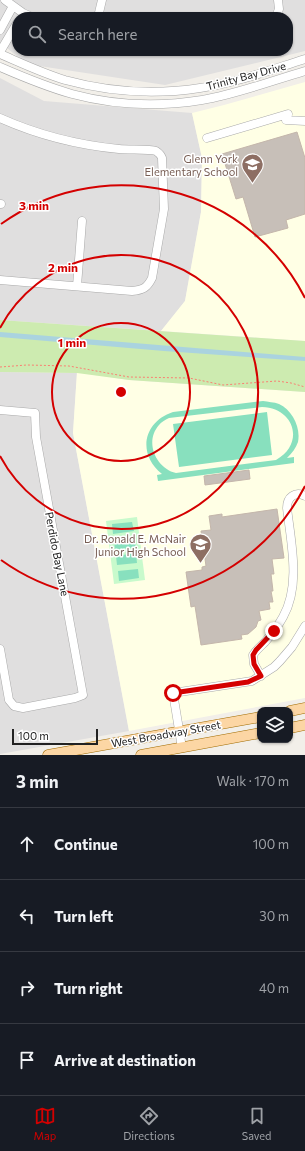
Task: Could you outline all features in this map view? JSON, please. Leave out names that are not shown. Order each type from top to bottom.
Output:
[{"type":"main road","points":[[293,710],[305,708]]},
{"type":"main road","name":"West Broadway Street","points":[[48,755],[257,718]]},
{"type":"main road","points":[[293,727],[305,725]]},
{"type":"main road","name":"West Broadway Street","points":[[141,755],[257,734]]},
{"type":"street","points":[[4,0],[19,12]]},
{"type":"street","points":[[99,12],[102,0]]},
{"type":"street","points":[[278,0],[280,9],[279,12]]},
{"type":"street","points":[[0,30],[13,6]]},
{"type":"street","points":[[0,53],[12,32]]},
{"type":"street","name":"Trinity Bay Drive","points":[[0,53],[41,72],[64,80],[115,90],[172,92],[207,87],[305,60]]},
{"type":"street","name":"Trinity Bay Drive","points":[[0,67],[72,94],[116,102],[142,104],[202,100],[233,93],[305,71]]},
{"type":"street","points":[[207,138],[287,117],[305,121]]},
{"type":"street","points":[[0,118],[19,126],[75,143],[108,148],[156,151],[162,158],[164,208],[152,278],[148,287],[141,290],[132,291],[0,280]]},
{"type":"street","points":[[77,286],[82,221]]},
{"type":"street","name":"Perdido Bay Lane","points":[[0,410],[34,413],[36,437],[84,695],[22,708],[14,706],[9,700],[0,649]]},
{"type":"street","points":[[261,676],[254,664],[253,655],[274,631],[284,616],[290,601],[293,586],[293,564],[287,505],[288,500],[290,497],[297,494],[305,496]]},
{"type":"street","points":[[182,748],[173,693],[248,682],[261,676],[274,667],[292,647],[305,626]]},
{"type":"path","points":[[0,367],[34,365],[69,366],[129,377],[189,378],[223,385],[277,381],[305,387]]},
{"type":"shaded area","points":[[0,0],[305,0],[305,51],[293,54],[293,12],[12,12],[12,52],[0,42]]},
{"type":"shaded area","points":[[17,56],[284,56],[165,85],[26,64]]},
{"type":"shaded area","points":[[0,78],[44,101],[192,113],[202,158],[201,212],[185,301],[161,331],[0,320]]},
{"type":"shaded area","name":"Glenn York Elementary School","points":[[305,82],[305,341],[161,331],[185,301],[201,212],[202,158],[192,113]]},
{"type":"shaded area","points":[[0,372],[77,373],[73,433],[129,731],[0,754]]},
{"type":"shaded area","name":"Dr. Ronald E. McNair Junior High School","points":[[77,372],[129,380],[305,392],[305,698],[129,731],[73,433]]},
{"type":"green space","points":[[0,320],[305,341],[305,392],[129,380],[77,373],[0,372]]},
{"type":"green space","points":[[263,401],[279,404],[288,410],[297,425],[299,436],[298,442],[294,450],[287,458],[294,457],[294,463],[158,481],[157,475],[162,474],[154,466],[149,457],[147,439],[155,423],[173,412]],"holes":[[[262,407],[273,409],[282,413],[289,420],[293,436],[291,445],[285,453],[276,460],[176,473],[163,466],[154,454],[153,439],[155,432],[159,425],[169,418]]]},
{"type":"green space","points":[[267,412],[272,455],[179,467],[173,424]]},
{"type":"green space","points":[[137,517],[145,580],[114,584],[106,521]]},
{"type":"green space","points":[[132,522],[134,531],[113,534],[112,524]]},
{"type":"green space","points":[[134,538],[136,547],[115,550],[114,540]]},
{"type":"green space","points":[[136,553],[137,563],[117,565],[116,556]]},
{"type":"green space","points":[[138,569],[139,578],[119,581],[118,571]]},
{"type":"water","points":[[0,332],[305,357],[305,361],[0,337]]},
{"type":"building","points":[[297,132],[305,158],[305,214],[286,220],[288,228],[255,237],[243,197],[236,199],[222,154]]},
{"type":"building","points":[[249,470],[250,479],[205,485],[204,476]]},
{"type":"building","points":[[277,509],[284,558],[272,559],[274,574],[271,574],[273,591],[271,591],[273,602],[269,602],[270,609],[259,611],[261,620],[258,621],[256,627],[248,634],[241,635],[242,639],[201,645],[195,606],[191,607],[186,572],[202,570],[202,567],[206,566],[201,531],[211,530],[209,516],[222,514],[222,517]]},
{"type":"place","name":"Glenn York Elementary School","points":[[253,184]]},
{"type":"place","name":"Dr. Ronald E. McNair Junior High School","points":[[201,564]]},
{"type":"route","points":[[173,693],[248,682],[257,679],[261,676],[254,664],[252,658],[253,655],[274,631]]}]
